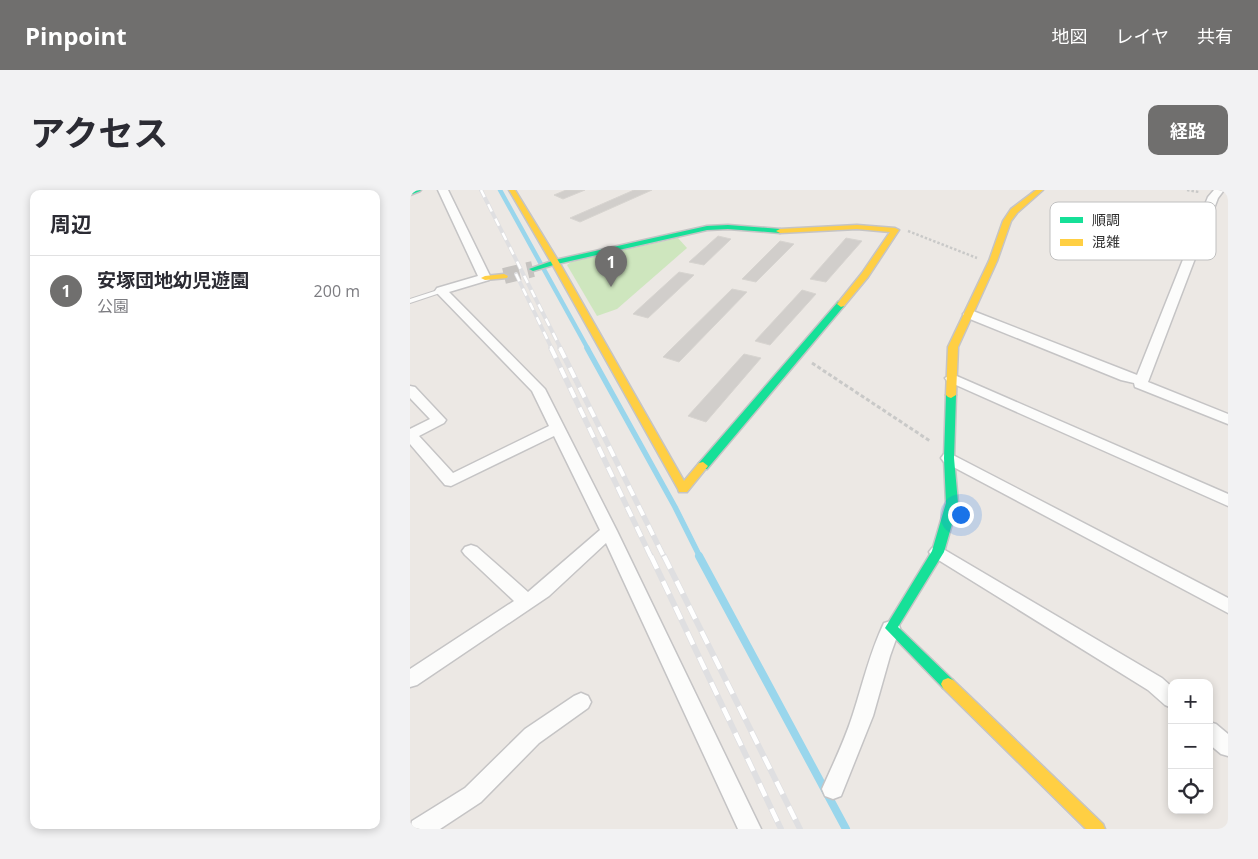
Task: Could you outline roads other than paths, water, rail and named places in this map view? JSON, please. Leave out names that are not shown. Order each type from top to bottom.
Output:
[{"type":"street","points":[[410,193],[418,190]]},
{"type":"street","points":[[443,190],[485,278]]},
{"type":"street","points":[[512,190],[543,266],[683,489],[866,275],[895,230],[877,227],[793,231],[730,226],[707,228],[543,266]]},
{"type":"street","points":[[833,789],[863,716],[880,656],[891,628],[938,552],[952,502],[949,456],[953,347],[993,261],[1010,216],[1040,190]]},
{"type":"street","points":[[1211,202],[1219,190]]},
{"type":"street","points":[[1189,260],[1140,384],[1228,419]]},
{"type":"street","points":[[504,276],[485,278],[441,291],[538,389],[609,531],[750,829]]},
{"type":"street","points":[[968,314],[1126,377],[1142,380]]},
{"type":"street","points":[[952,378],[1228,500]]},
{"type":"street","points":[[410,390],[439,420],[410,435],[451,482],[557,428]]},
{"type":"street","points":[[949,456],[1228,606]]},
{"type":"street","points":[[411,677],[542,592],[609,531]]},
{"type":"street","points":[[471,551],[526,601]]},
{"type":"street","points":[[938,552],[1147,680],[1168,696]]},
{"type":"street","points":[[891,628],[1097,829]]},
{"type":"street","points":[[420,829],[472,795],[532,736],[581,702]]},
{"type":"street","points":[[1213,734],[1228,747]]},
{"type":"lane","points":[[410,301],[441,291]]},
{"type":"waterway","points":[[500,190],[588,349]]},
{"type":"waterway","points":[[587,348],[675,507],[700,557]]},
{"type":"waterway","points":[[699,556],[846,829]]},
{"type":"tunnel","points":[[504,276],[533,269]]},
{"type":"railway","points":[[481,190],[561,349]]},
{"type":"railway","points":[[516,274],[552,349]]},
{"type":"railway","points":[[551,348],[651,557]]},
{"type":"railway","points":[[560,348],[664,557]]},
{"type":"railway","points":[[651,556],[781,829]]},
{"type":"railway","points":[[664,556],[800,829]]},
{"type":"place","name":"安塚団地幼児遊園","points":[[611,287]]}]
